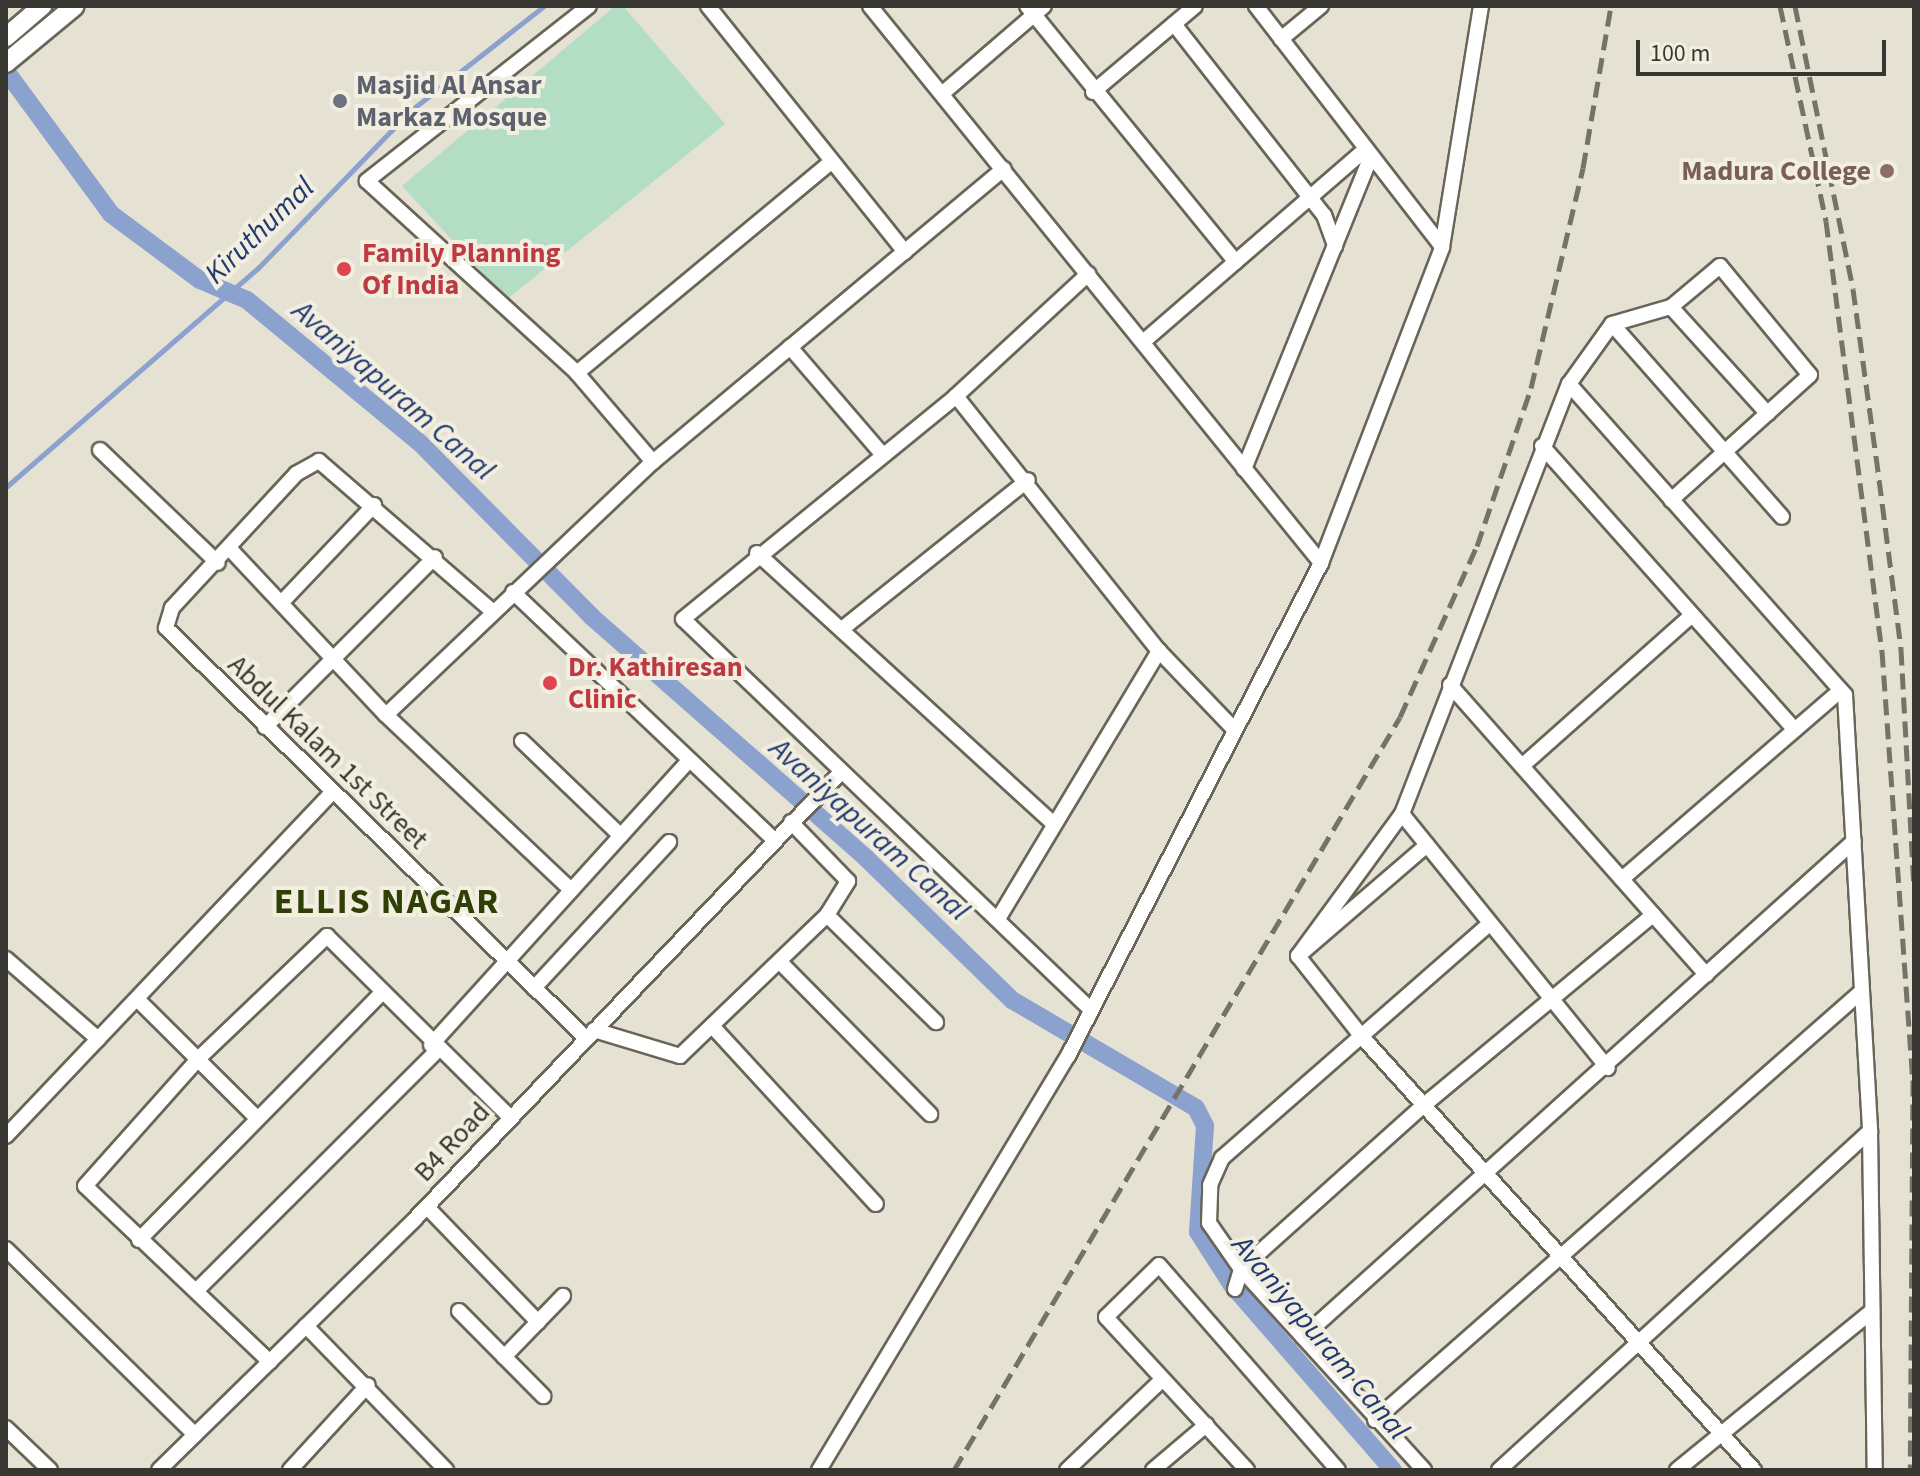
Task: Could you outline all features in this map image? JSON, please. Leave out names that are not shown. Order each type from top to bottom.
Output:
[{"type":"main road","points":[[6,37],[42,6]]},
{"type":"main road","points":[[8,61],[66,9]]},
{"type":"street","points":[[589,6],[367,181],[577,373],[653,462]]},
{"type":"street","points":[[708,6],[905,252]]},
{"type":"street","points":[[870,6],[1321,563]]},
{"type":"street","points":[[1093,92],[1195,6]]},
{"type":"street","points":[[1256,6],[1442,247]]},
{"type":"street","points":[[1281,39],[1321,6]]},
{"type":"street","points":[[819,1470],[1068,1056],[1087,1006],[1321,563],[1442,247],[1481,6]]},
{"type":"street","points":[[943,93],[1035,9],[1093,92],[1236,262]]},
{"type":"street","points":[[1174,24],[1310,198],[1335,246]]},
{"type":"street","points":[[1143,342],[1310,198],[1369,153]]},
{"type":"street","points":[[1244,469],[1335,246],[1369,153]]},
{"type":"street","points":[[577,373],[831,162]]},
{"type":"street","points":[[386,715],[491,610],[653,462],[1004,169]]},
{"type":"street","points":[[1298,956],[1402,814],[1569,384],[1612,324],[1671,307],[1720,266],[1810,375],[1671,500]]},
{"type":"street","points":[[1087,1006],[998,919],[839,774],[684,623],[692,606],[956,396],[1088,274]]},
{"type":"street","points":[[1671,307],[1768,414]]},
{"type":"street","points":[[1612,324],[1782,517]]},
{"type":"street","points":[[790,347],[882,454]]},
{"type":"street","points":[[1569,384],[1841,690],[1854,841],[1870,1131],[1875,1470]]},
{"type":"street","points":[[956,396],[1028,480],[1159,651],[1232,727]]},
{"type":"street","points":[[1542,446],[1795,730]]},
{"type":"street","points":[[100,450],[218,563],[310,462],[327,465],[435,557],[491,610]]},
{"type":"street","points":[[842,629],[1028,480]]},
{"type":"street","points":[[284,600],[374,505]]},
{"type":"street","points":[[230,549],[284,600],[386,715],[571,890]]},
{"type":"street","points":[[757,553],[1051,821]]},
{"type":"street","points":[[265,727],[435,557]]},
{"type":"street","name":"Abdul Kalam 1st Street","points":[[218,563],[172,608],[166,619],[171,638],[534,988],[590,1034]]},
{"type":"street","points":[[513,592],[772,838]]},
{"type":"street","points":[[1522,766],[1692,615]]},
{"type":"street","points":[[998,919],[1051,821],[1159,651]]},
{"type":"street","points":[[1450,685],[1707,975]]},
{"type":"street","points":[[1622,879],[1841,690]]},
{"type":"street","points":[[522,741],[621,836]]},
{"type":"street","points":[[197,1290],[434,1048],[507,961],[689,760]]},
{"type":"street","name":"B4 Road","points":[[159,1470],[427,1207],[772,838],[839,774]]},
{"type":"street","points":[[6,1136],[333,792]]},
{"type":"street","points":[[1402,814],[1608,1068]]},
{"type":"street","points":[[590,1034],[680,1056],[714,1028],[827,915],[848,881],[793,820]]},
{"type":"street","points":[[1303,1337],[1608,1068],[1854,841]]},
{"type":"street","points":[[534,988],[669,842]]},
{"type":"street","points":[[1298,956],[1427,845]]},
{"type":"street","points":[[827,915],[936,1022]]},
{"type":"street","points":[[1235,1289],[1241,1269],[1424,1105],[1555,1001],[1653,915]]},
{"type":"street","points":[[1424,1470],[1375,1420],[1241,1269],[1209,1223],[1210,1185],[1222,1158],[1363,1038],[1489,924]]},
{"type":"street","points":[[270,1362],[85,1186],[199,1058],[327,936],[434,1048],[511,1118]]},
{"type":"street","points":[[1298,956],[1363,1038],[1488,1174],[1634,1341],[1754,1470]]},
{"type":"street","points":[[6,959],[98,1039]]},
{"type":"street","points":[[780,962],[930,1114]]},
{"type":"street","points":[[1375,1420],[1862,991]]},
{"type":"street","points":[[139,1240],[254,1115],[382,993]]},
{"type":"street","points":[[137,999],[254,1115]]},
{"type":"street","points":[[365,1007],[394,1007]]},
{"type":"street","points":[[714,1028],[876,1204]]},
{"type":"street","points":[[1499,1470],[1634,1341],[1870,1131]]},
{"type":"street","points":[[427,1207],[538,1322]]},
{"type":"street","points":[[6,1249],[195,1435]]},
{"type":"street","points":[[1247,1470],[1106,1317],[1159,1265],[1338,1470]]},
{"type":"street","points":[[504,1357],[563,1296]]},
{"type":"street","points":[[459,1311],[543,1396]]},
{"type":"street","points":[[1677,1470],[1872,1311]]},
{"type":"street","points":[[306,1326],[368,1385],[446,1470]]},
{"type":"street","points":[[1067,1470],[1163,1379]]},
{"type":"street","points":[[299,1467],[368,1385]]},
{"type":"street","points":[[1153,1470],[1206,1425]]},
{"type":"street","points":[[6,1428],[50,1470]]},
{"type":"green space","points":[[615,6],[623,6],[725,124],[507,299],[402,186]]},
{"type":"waterway","name":"Kiruthumal","points":[[6,487],[258,268],[410,111],[544,6]]},
{"type":"waterway","name":"Avaniyapuram Canal","points":[[6,71],[111,214],[200,280],[247,300],[420,443],[592,617],[866,858],[1012,1000],[1196,1108],[1205,1126],[1198,1232],[1232,1285],[1393,1470]]},
{"type":"railway","points":[[954,1470],[1400,717],[1477,546],[1531,388],[1583,168],[1611,6]]},
{"type":"railway","points":[[1780,6],[1826,221],[1882,651],[1913,1080],[1910,1470]]},
{"type":"railway","points":[[1795,6],[1853,289],[1876,456],[1901,649],[1914,886]]},
{"type":"place","name":"Masjid Al Ansar Markaz Mosque","points":[[340,101]]},
{"type":"place","name":"Madura College","points":[[1887,171]]},
{"type":"place","name":"Family Planning Of India","points":[[344,269]]},
{"type":"place","name":"Dr. Kathiresan Clinic","points":[[550,683]]},
{"type":"district","name":"ELLIS NAGAR","points":[[387,902]]}]
